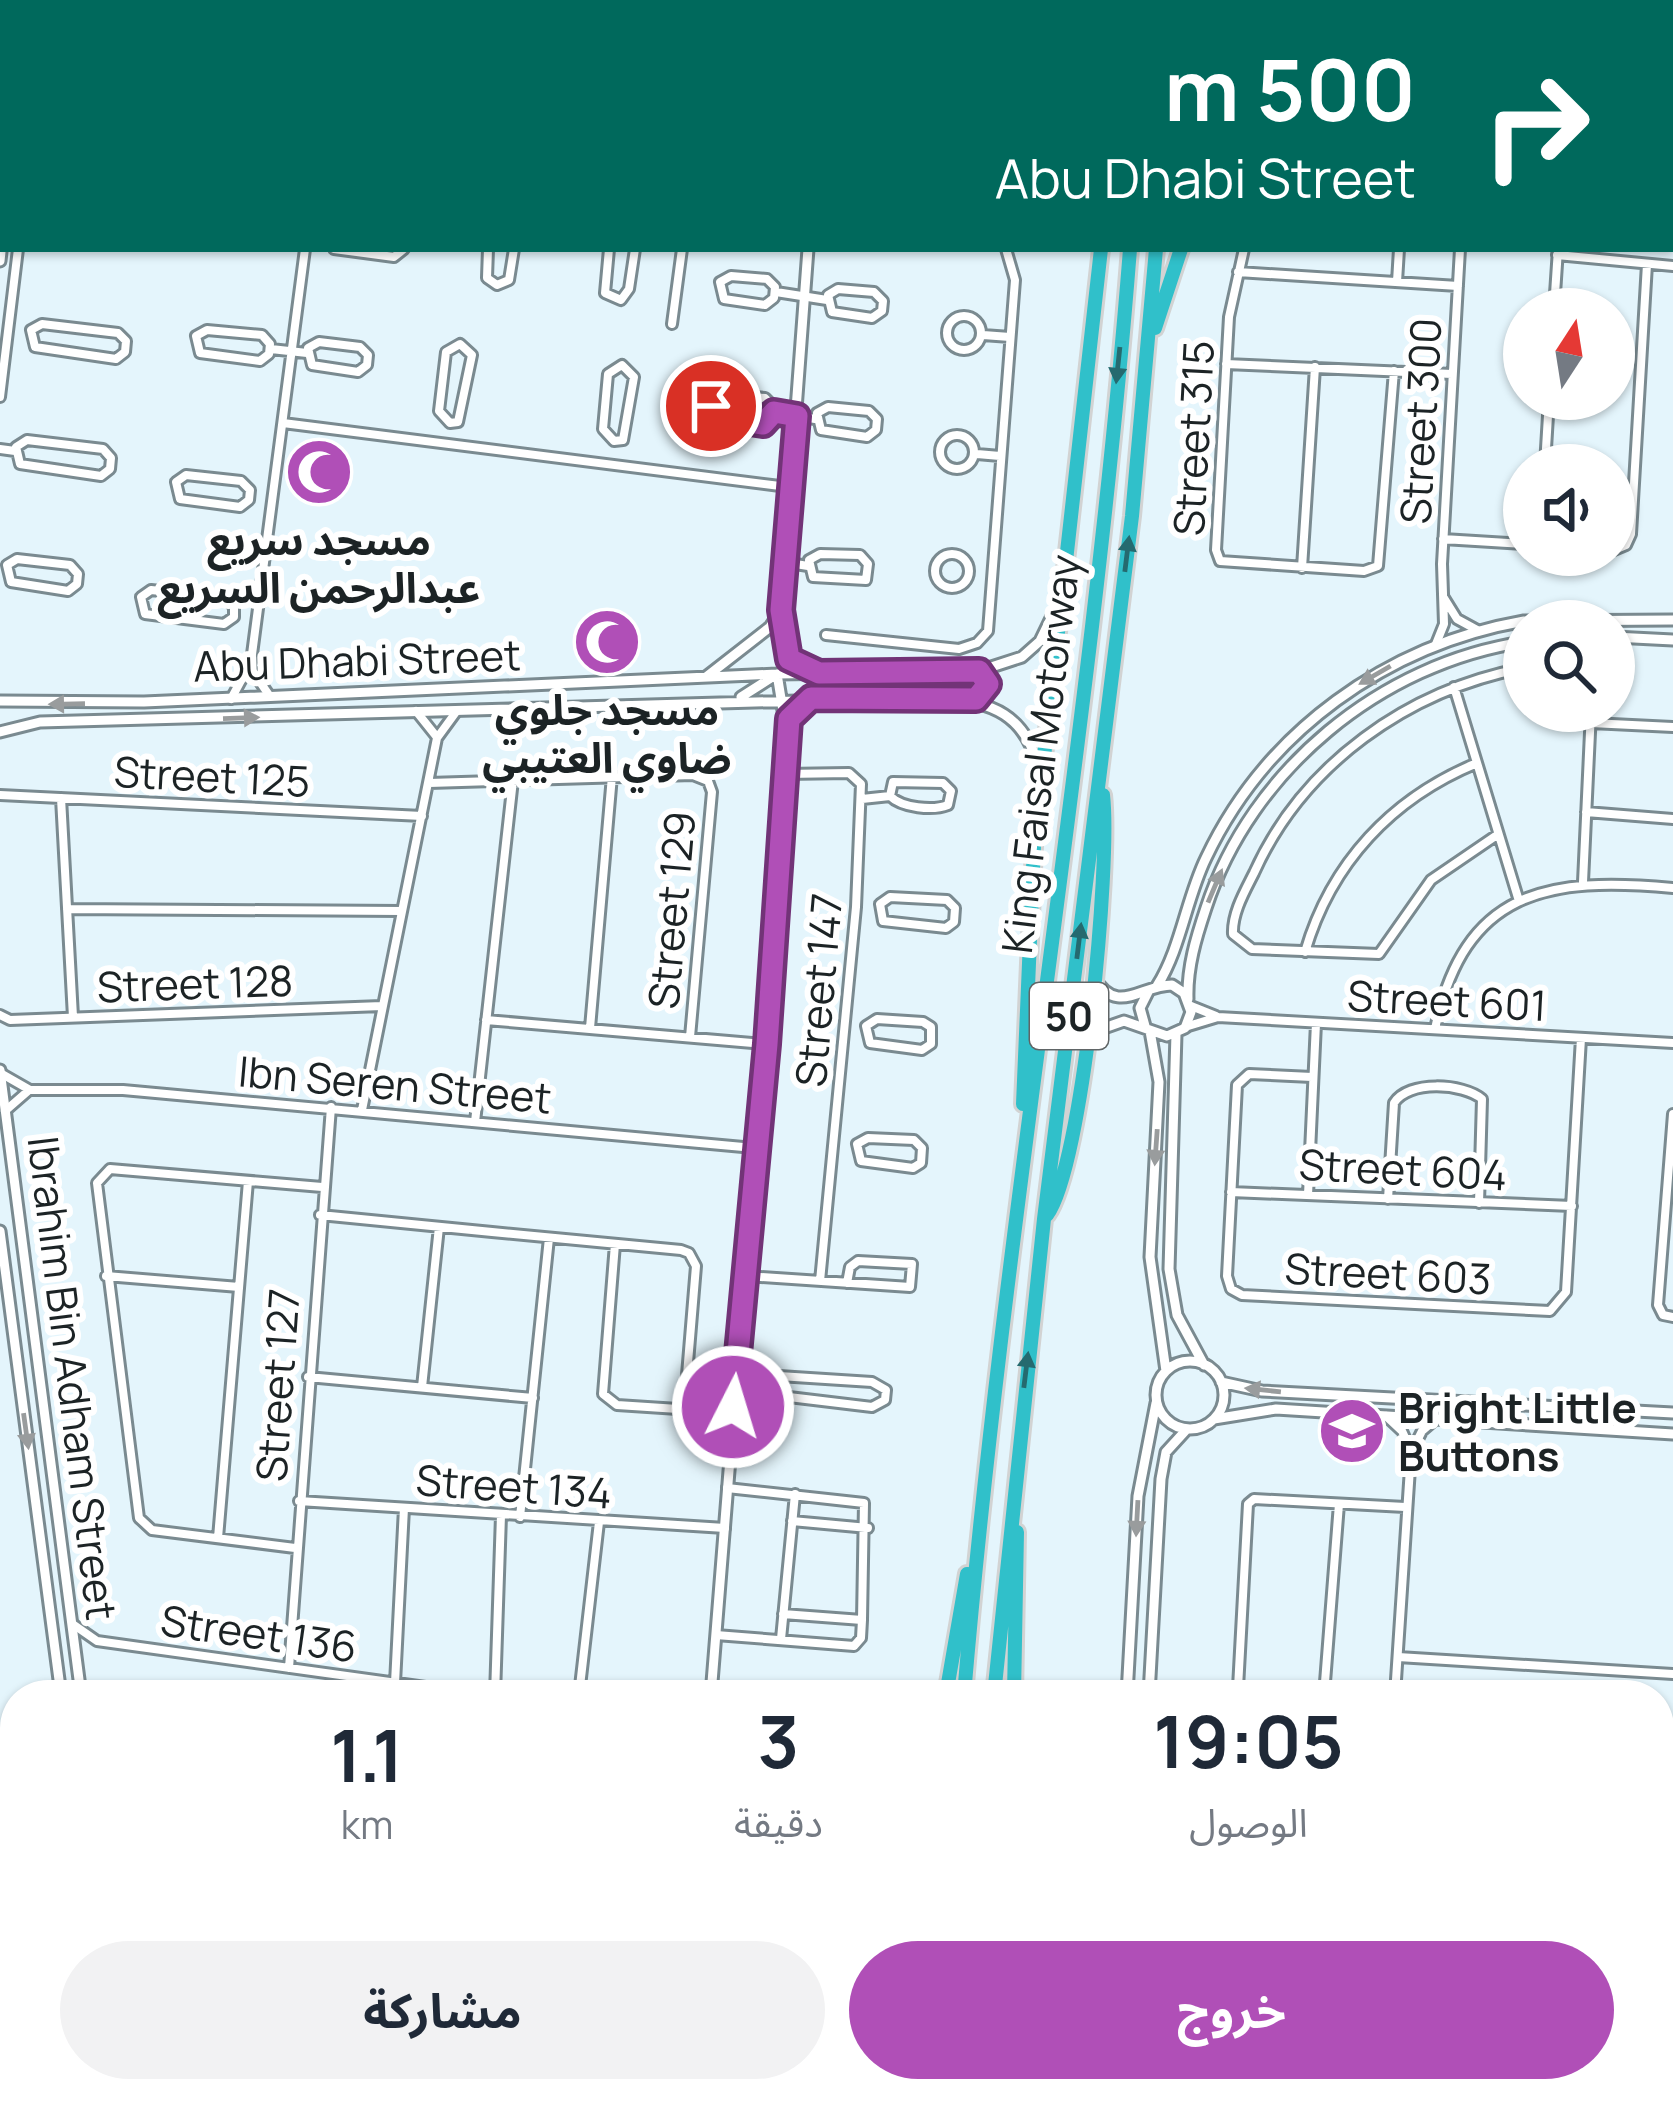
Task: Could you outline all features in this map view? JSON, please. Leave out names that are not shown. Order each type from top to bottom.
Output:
[{"type":"highway","points":[[1024,1151],[1025,1001],[1041,779],[1101,252]]},
{"type":"highway","name":"King Faisal Motorway","points":[[965,1680],[977,1534],[1076,758],[1130,252]]},
{"type":"highway","name":"King Faisal Motorway","points":[[995,1680],[1017,1446],[1100,773],[1156,252]]},
{"type":"highway","points":[[1150,338],[1170,293],[1180,252]]},
{"type":"highway","points":[[1044,1219],[1067,1172],[1086,1037],[1106,844],[1100,773]]},
{"type":"highway","points":[[1014,1680],[1017,1446]]},
{"type":"highway","points":[[948,1680],[956,1615],[977,1534]]},
{"type":"street","points":[[0,397],[17,252]]},
{"type":"street","points":[[231,700],[251,662],[305,252]]},
{"type":"street","points":[[356,252],[394,257],[400,252]]},
{"type":"street","points":[[488,252],[487,278],[497,285],[509,280],[514,252]]},
{"type":"street","points":[[609,252],[604,288],[615,300],[627,296],[634,252]]},
{"type":"street","points":[[672,324],[682,252]]},
{"type":"street","points":[[779,697],[813,673],[786,654],[781,610],[808,252]]},
{"type":"street","points":[[826,635],[959,649],[977,643],[992,616],[1016,280],[1008,252]]},
{"type":"street","name":"Street 315","points":[[1243,252],[1226,364],[1217,558],[1230,565],[1364,571],[1381,562],[1394,371]]},
{"type":"street","points":[[1397,282],[1399,252]]},
{"type":"street","name":"Street 300","points":[[1436,644],[1444,624],[1443,539],[1460,252]]},
{"type":"street","points":[[1555,288],[1557,252],[1673,266]]},
{"type":"street","points":[[1635,466],[1647,264]]},
{"type":"street","points":[[1238,272],[1458,286]]},
{"type":"street","points":[[776,292],[765,305],[724,299],[719,287],[731,276],[767,279],[776,292],[826,300]]},
{"type":"street","points":[[838,289],[874,292],[883,306],[872,318],[832,312],[826,300],[838,289]]},
{"type":"street","points":[[950,321],[974,321],[983,335],[973,347],[949,343],[943,332],[950,321]]},
{"type":"street","points":[[8,334],[30,334],[42,324],[118,333],[126,346],[116,359],[35,347],[30,334]]},
{"type":"street","points":[[207,330],[262,335],[271,349],[260,362],[200,353],[195,340],[207,330]]},
{"type":"street","points":[[983,335],[1010,337]]},
{"type":"street","points":[[319,342],[360,346],[368,360],[358,372],[339,370],[313,365],[307,353],[319,342]]},
{"type":"street","points":[[449,443],[450,423],[439,411],[448,349],[460,344],[472,355],[462,418],[450,423]]},
{"type":"street","points":[[271,349],[307,353]]},
{"type":"street","points":[[1226,364],[1452,374]]},
{"type":"street","points":[[622,365],[634,377],[628,430],[622,440],[614,441],[603,429],[608,374],[622,365]]},
{"type":"street","points":[[1302,568],[1315,367]]},
{"type":"street","points":[[774,412],[763,424],[717,417],[711,406],[724,394],[765,398],[774,412],[815,419]]},
{"type":"street","points":[[828,407],[869,410],[878,424],[867,436],[821,430],[815,419],[828,407]]},
{"type":"street","points":[[283,423],[788,487]]},
{"type":"street","points":[[27,440],[103,449],[111,463],[100,476],[27,466],[17,460],[15,451],[27,440]]},
{"type":"street","points":[[944,440],[968,440],[977,454],[966,466],[943,462],[937,451],[944,440]]},
{"type":"street","points":[[610,462],[614,441]]},
{"type":"street","points":[[0,449],[15,451]]},
{"type":"street","points":[[977,454],[1000,456]]},
{"type":"street","points":[[186,475],[242,481],[250,495],[240,507],[180,499],[175,486],[186,475]]},
{"type":"street","points":[[250,495],[273,497]]},
{"type":"street","points":[[1443,539],[1503,543]]},
{"type":"street","name":"Abu Dhabi Street","points":[[0,701],[231,700],[777,674],[979,671],[1022,657],[1040,640],[1053,620],[1069,546]]},
{"type":"street","points":[[820,554],[860,555],[867,561],[867,578],[858,584],[820,580],[809,574],[808,566],[811,557],[820,554]]},
{"type":"street","points":[[17,559],[70,565],[79,578],[68,591],[11,582],[3,569],[17,559]]},
{"type":"street","points":[[940,559],[963,559],[972,572],[962,585],[938,581],[932,570],[940,559]]},
{"type":"street","points":[[783,562],[808,566]]},
{"type":"street","points":[[972,572],[994,573]]},
{"type":"street","points":[[235,612],[224,624],[188,620],[145,614],[140,601],[152,590],[226,598],[235,612],[257,615]]},
{"type":"street","points":[[1443,597],[1457,619],[1479,631]]},
{"type":"street","points":[[704,678],[770,627],[781,610]]},
{"type":"street","points":[[1635,620],[1673,620]]},
{"type":"street","points":[[1128,1680],[1138,1496],[1166,1371],[1150,1272],[1160,1082],[1140,1008],[1204,862],[1254,779],[1338,698],[1436,644],[1503,626]]},
{"type":"street","points":[[1635,639],[1673,640]]},
{"type":"street","points":[[1503,647],[1456,658],[1402,682],[1339,722],[1292,765],[1255,812],[1219,875],[1191,960],[1190,1002],[1180,1030],[1169,1269],[1178,1315],[1204,1365],[1221,1382],[1262,1391],[1673,1415]]},
{"type":"street","points":[[251,662],[256,683],[274,698]]},
{"type":"street","points":[[972,700],[987,688],[979,671]]},
{"type":"street","points":[[712,1680],[754,1148],[767,1044],[786,729],[777,674],[734,699]]},
{"type":"street","points":[[1497,835],[1431,880],[1384,952],[1252,950],[1235,939],[1233,923],[1267,847],[1304,794],[1345,753],[1396,716],[1454,687],[1503,674]]},
{"type":"street","points":[[1454,687],[1519,901]]},
{"type":"street","name":"Abu Dhabi Street","points":[[0,732],[40,722],[147,722],[779,697],[972,700],[1000,708],[1022,725],[1034,746],[1041,779]]},
{"type":"street","points":[[786,729],[795,709],[811,698]]},
{"type":"street","points":[[144,702],[140,716],[147,722]]},
{"type":"street","points":[[362,1110],[437,738],[459,709]]},
{"type":"street","points":[[416,711],[437,738]]},
{"type":"street","points":[[1635,726],[1673,728]]},
{"type":"street","points":[[1583,882],[1590,732]]},
{"type":"street","points":[[1306,952],[1324,902],[1362,843],[1414,796],[1477,763]]},
{"type":"street","points":[[785,774],[849,772],[860,780],[862,799],[890,796],[902,804],[941,808],[948,805],[951,791],[943,783],[902,778],[893,782],[890,796]]},
{"type":"street","points":[[590,1028],[612,776]]},
{"type":"street","name":"Street 129","points":[[429,783],[699,776],[711,786],[690,1037]]},
{"type":"street","points":[[476,1122],[513,780]]},
{"type":"street","name":"Street 125","points":[[0,795],[422,816]]},
{"type":"street","points":[[61,799],[73,1018]]},
{"type":"street","name":"Street 147","points":[[820,1281],[862,799]]},
{"type":"street","points":[[1586,812],[1673,819]]},
{"type":"street","points":[[1435,1030],[1445,988],[1465,950],[1519,901],[1583,882],[1673,887]]},
{"type":"street","points":[[890,897],[947,900],[955,908],[954,922],[946,928],[890,923],[880,917],[879,910],[890,897]]},
{"type":"street","points":[[856,907],[879,910]]},
{"type":"street","points":[[67,909],[402,911]]},
{"type":"street","points":[[1093,974],[1106,992],[1119,999],[1152,989],[1178,988],[1190,1002]]},
{"type":"street","name":"Street 601","points":[[1190,1002],[1218,1017]]},
{"type":"street","name":"Street 128","points":[[0,1028],[5,1017],[382,1006]]},
{"type":"street","name":"Street 601","points":[[1180,1030],[1218,1017],[1673,1043]]},
{"type":"street","points":[[877,1019],[923,1022],[931,1027],[931,1044],[922,1050],[877,1046],[867,1040],[866,1032],[877,1019]]},
{"type":"street","points":[[486,1020],[767,1044]]},
{"type":"street","points":[[1086,1037],[1113,1022],[1180,1030]]},
{"type":"street","points":[[1308,1195],[1316,1023]]},
{"type":"street","points":[[845,1028],[866,1032]]},
{"type":"street","name":"Street 603","points":[[1312,1076],[1249,1074],[1238,1081],[1227,1281],[1238,1294],[1555,1309],[1565,1298],[1582,1038]]},
{"type":"street","points":[[0,1071],[15,1087],[29,1090]]},
{"type":"street","name":"Ibrahim Bin Adham Street","points":[[0,1071],[79,1680]]},
{"type":"street","points":[[1388,1198],[1396,1098],[1410,1088],[1468,1090],[1482,1099],[1478,1203]]},
{"type":"street","points":[[5,1111],[29,1090]]},
{"type":"street","name":"Ibn Seren Street","points":[[29,1090],[123,1090],[754,1148]]},
{"type":"street","name":"Street 127","points":[[289,1668],[331,1107]]},
{"type":"street","points":[[1673,1114],[1658,1305],[1661,1313],[1673,1317]]},
{"type":"street","points":[[868,1138],[914,1140],[921,1145],[921,1162],[913,1168],[868,1164],[857,1158],[856,1150],[859,1141],[868,1138]]},
{"type":"street","points":[[834,1148],[856,1150]]},
{"type":"street","points":[[295,1548],[152,1530],[139,1518],[97,1183],[102,1172],[322,1187]]},
{"type":"street","points":[[218,1538],[248,1181]]},
{"type":"street","name":"Street 604","points":[[1231,1192],[1572,1206]]},
{"type":"street","points":[[320,1215],[549,1238],[615,1244],[686,1251],[696,1262],[685,1399],[678,1409],[616,1405],[603,1394],[615,1244]]},
{"type":"street","points":[[422,1388],[439,1227]]},
{"type":"street","name":"Ibrahim Bin Adham Street","points":[[0,1231],[59,1680]]},
{"type":"street","points":[[520,1516],[549,1238]]},
{"type":"street","points":[[746,1276],[847,1283],[910,1287],[912,1264],[858,1262],[850,1267],[847,1283]]},
{"type":"street","points":[[106,1276],[239,1287]]},
{"type":"street","points":[[15,1351],[28,1354],[36,1347]]},
{"type":"street","points":[[1166,1371],[1184,1362],[1204,1365]]},
{"type":"street","points":[[19,1382],[30,1372],[40,1378]]},
{"type":"street","points":[[735,1382],[758,1385],[776,1399],[872,1407],[885,1400],[886,1390],[872,1382],[779,1376],[758,1385]]},
{"type":"street","points":[[308,1377],[532,1398]]},
{"type":"street","points":[[1214,1419],[1223,1401],[1221,1382]]},
{"type":"street","points":[[1156,1403],[1168,1421],[1187,1429]]},
{"type":"street","points":[[1150,1680],[1161,1479],[1166,1452],[1187,1429],[1262,1409],[1673,1434]]},
{"type":"street","points":[[1384,1415],[1402,1431],[1411,1453]]},
{"type":"street","points":[[1628,1431],[1638,1416],[1673,1415]]},
{"type":"street","points":[[1396,1680],[1411,1453],[1421,1431],[1437,1418]]},
{"type":"street","points":[[716,1635],[854,1646],[861,1638],[868,1508],[856,1499],[727,1489]]},
{"type":"street","points":[[781,1640],[795,1494]]},
{"type":"street","points":[[1238,1680],[1247,1504],[1254,1499],[1405,1508]]},
{"type":"street","name":"Street 134","points":[[299,1501],[725,1528]]},
{"type":"street","points":[[1325,1680],[1339,1504]]},
{"type":"street","points":[[394,1680],[404,1508]]},
{"type":"street","points":[[496,1680],[501,1515]]},
{"type":"street","points":[[792,1521],[868,1528]]},
{"type":"street","points":[[581,1680],[599,1522]]},
{"type":"street","points":[[783,1614],[862,1620]]},
{"type":"street","name":"Street 136","points":[[72,1623],[97,1641],[373,1680]]},
{"type":"street","name":"Street 136","points":[[76,1655],[97,1641]]},
{"type":"street","points":[[1398,1657],[1673,1674]]},
{"type":"place","name":"مسجد سريع عبدالرحمن السريع","points":[[319,472]]},
{"type":"place","name":"مسجد جلوي ضاوي العتيبي","points":[[607,642]]},
{"type":"place","name":"Bright Little Buttons","points":[[1352,1431]]},
{"type":"route","points":[[711,406],[717,417],[763,424],[774,412],[797,416],[781,610],[783,648],[789,659],[819,673],[979,671],[988,684],[976,699],[811,698],[789,719],[767,1044],[733,1407]]}]
